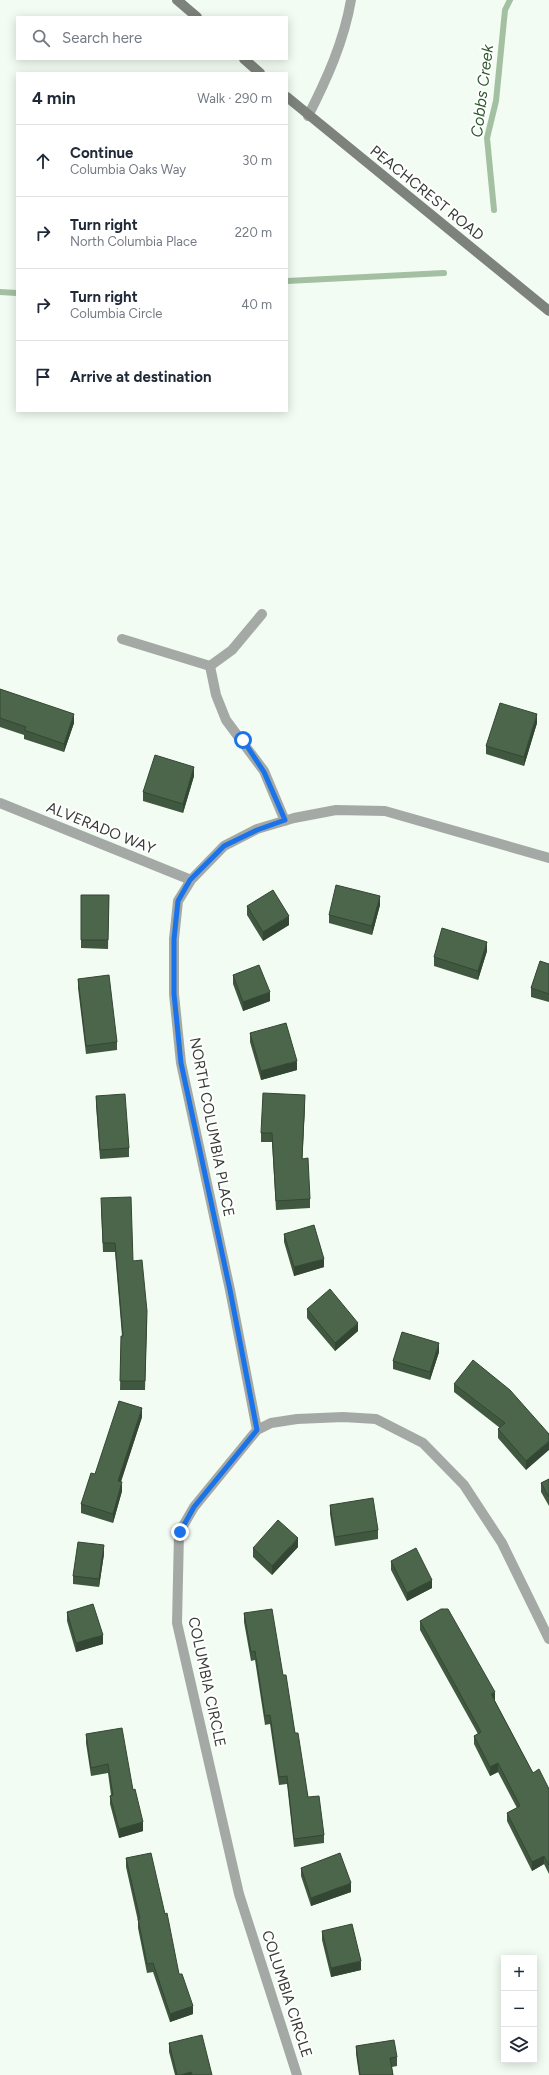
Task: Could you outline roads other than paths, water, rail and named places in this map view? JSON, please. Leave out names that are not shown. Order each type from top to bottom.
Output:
[{"type":"street","points":[[177,0],[196,16]]},
{"type":"street","points":[[308,116],[327,79],[348,19],[351,0]]},
{"type":"street","points":[[245,60],[259,72]]},
{"type":"street","name":"PEACHCREST ROAD","points":[[288,98],[308,116],[549,311]]},
{"type":"street","points":[[210,666],[232,650],[262,614]]},
{"type":"street","points":[[122,639],[210,666]]},
{"type":"street","points":[[210,666],[216,695],[226,720],[264,772],[285,820]]},
{"type":"street","name":"ALVERADO WAY","points":[[0,803],[190,880]]},
{"type":"street","name":"NORTH COLUMBIA PLACE","points":[[257,1430],[230,1290],[181,1063],[174,994],[174,939],[178,901],[190,880],[224,846],[257,830],[285,820],[336,810],[385,811],[549,858]]},
{"type":"street","name":"COLUMBIA CIRCLE","points":[[297,2075],[239,1894],[177,1623],[180,1532],[194,1507],[257,1430],[271,1423],[343,1417],[376,1419],[423,1443],[464,1485],[502,1543],[549,1639]]},
{"type":"waterway","name":"Cobbs Creek","points":[[494,210],[487,138],[496,101],[505,10],[510,0]]},
{"type":"waterway","name":"Cobbs Creek","points":[[288,281],[444,273]]},
{"type":"waterway","name":"Cobbs Creek","points":[[0,292],[16,293]]}]
